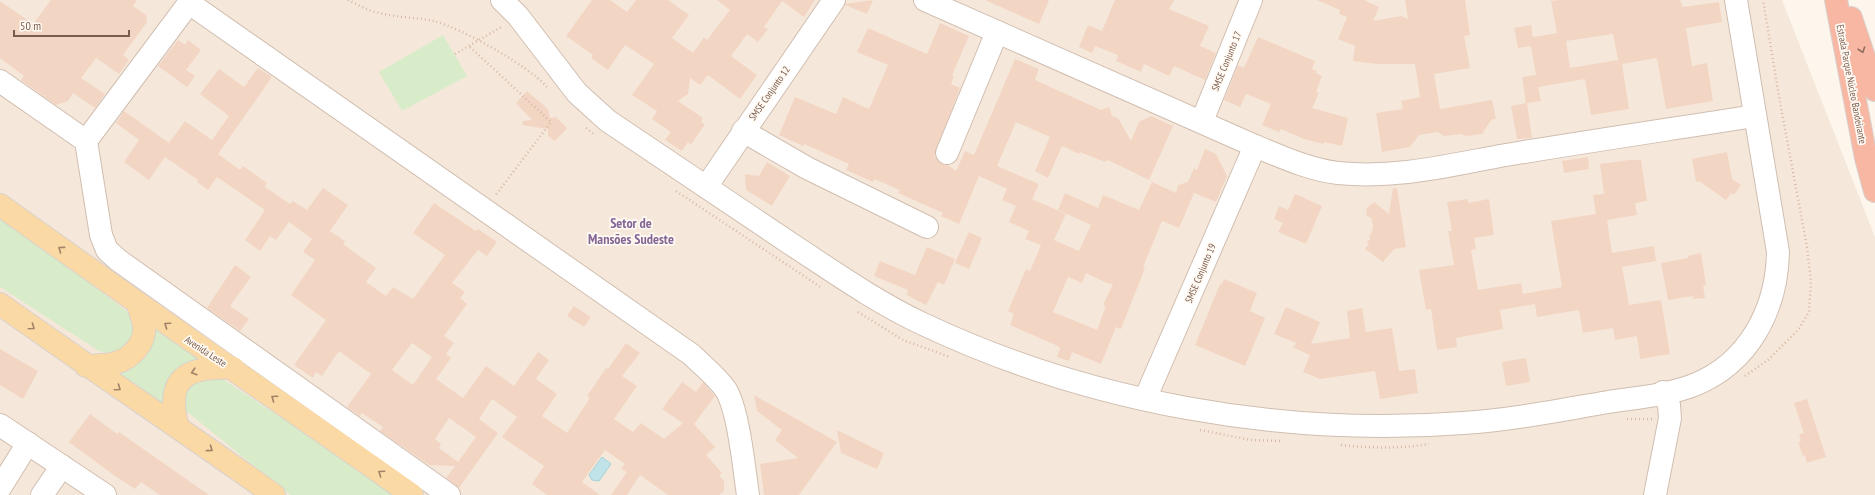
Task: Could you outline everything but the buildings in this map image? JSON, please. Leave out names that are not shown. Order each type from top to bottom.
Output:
[{"type":"highway","name":"Estrada Parque Núcleo Bandeirante","points":[[1836,0],[1866,158],[1875,191]]},
{"type":"highway","points":[[1845,0],[1875,90]]},
{"type":"main road","name":"Avenida Leste","points":[[0,205],[138,305],[233,368],[412,495]]},
{"type":"main road","points":[[0,304],[134,399],[178,426],[274,495]]},
{"type":"main road","points":[[86,366],[115,363],[128,357],[137,350],[142,338],[144,327],[138,305]]},
{"type":"main road","points":[[178,426],[174,406],[175,396],[178,384],[186,374],[197,370],[233,368]]},
{"type":"street","points":[[502,0],[518,16],[577,92],[608,121],[853,285],[920,323],[995,354],[1065,378],[1145,400],[1183,408],[1223,414],[1317,424],[1411,426],[1465,423],[1521,416],[1663,392],[1693,385],[1715,374],[1734,360],[1761,324],[1770,306],[1778,273],[1778,252],[1754,116],[1736,0]]},
{"type":"street","name":"SMSE Conjunto 12","points":[[706,187],[834,0]]},
{"type":"street","points":[[925,0],[1202,121],[1255,146],[1296,163],[1337,173],[1378,176],[1441,168],[1505,156],[1754,116]]},
{"type":"street","name":"SMSE Conjunto 17","points":[[1202,121],[1251,0]]},
{"type":"street","points":[[449,495],[118,260],[107,250],[101,235],[86,141],[189,1],[692,355],[725,390],[733,409],[748,495]]},
{"type":"street","points":[[947,153],[997,32]]},
{"type":"street","points":[[0,82],[86,141]]},
{"type":"street","points":[[743,131],[807,168],[927,227]]},
{"type":"street","name":"SMSE Conjunto 19","points":[[1145,400],[1255,146]]},
{"type":"street","points":[[1655,495],[1670,418],[1668,405],[1663,392]]},
{"type":"street","points":[[0,425],[105,495]]},
{"type":"street","points":[[0,488],[28,443]]},
{"type":"street","points":[[42,495],[62,466]]},
{"type":"path","points":[[455,54],[470,47],[518,16]]},
{"type":"path","points":[[470,47],[551,122],[485,210]]},
{"type":"shaded area","points":[[0,0],[1782,0],[1875,237],[1875,495],[0,495]]},
{"type":"green space","points":[[443,35],[467,76],[402,111],[379,72]]},
{"type":"green space","points":[[0,215],[133,316],[133,342],[117,352],[109,353],[99,351],[0,287]]},
{"type":"green space","points":[[152,319],[203,356],[190,362],[170,412],[113,370]]},
{"type":"green space","points":[[215,374],[398,495],[290,495],[185,410],[186,391],[191,382]]},
{"type":"water","points":[[602,457],[611,464],[599,481],[592,480],[589,475]]},
{"type":"district","name":"Setor de Mansões Sudeste","points":[[631,232]]}]
